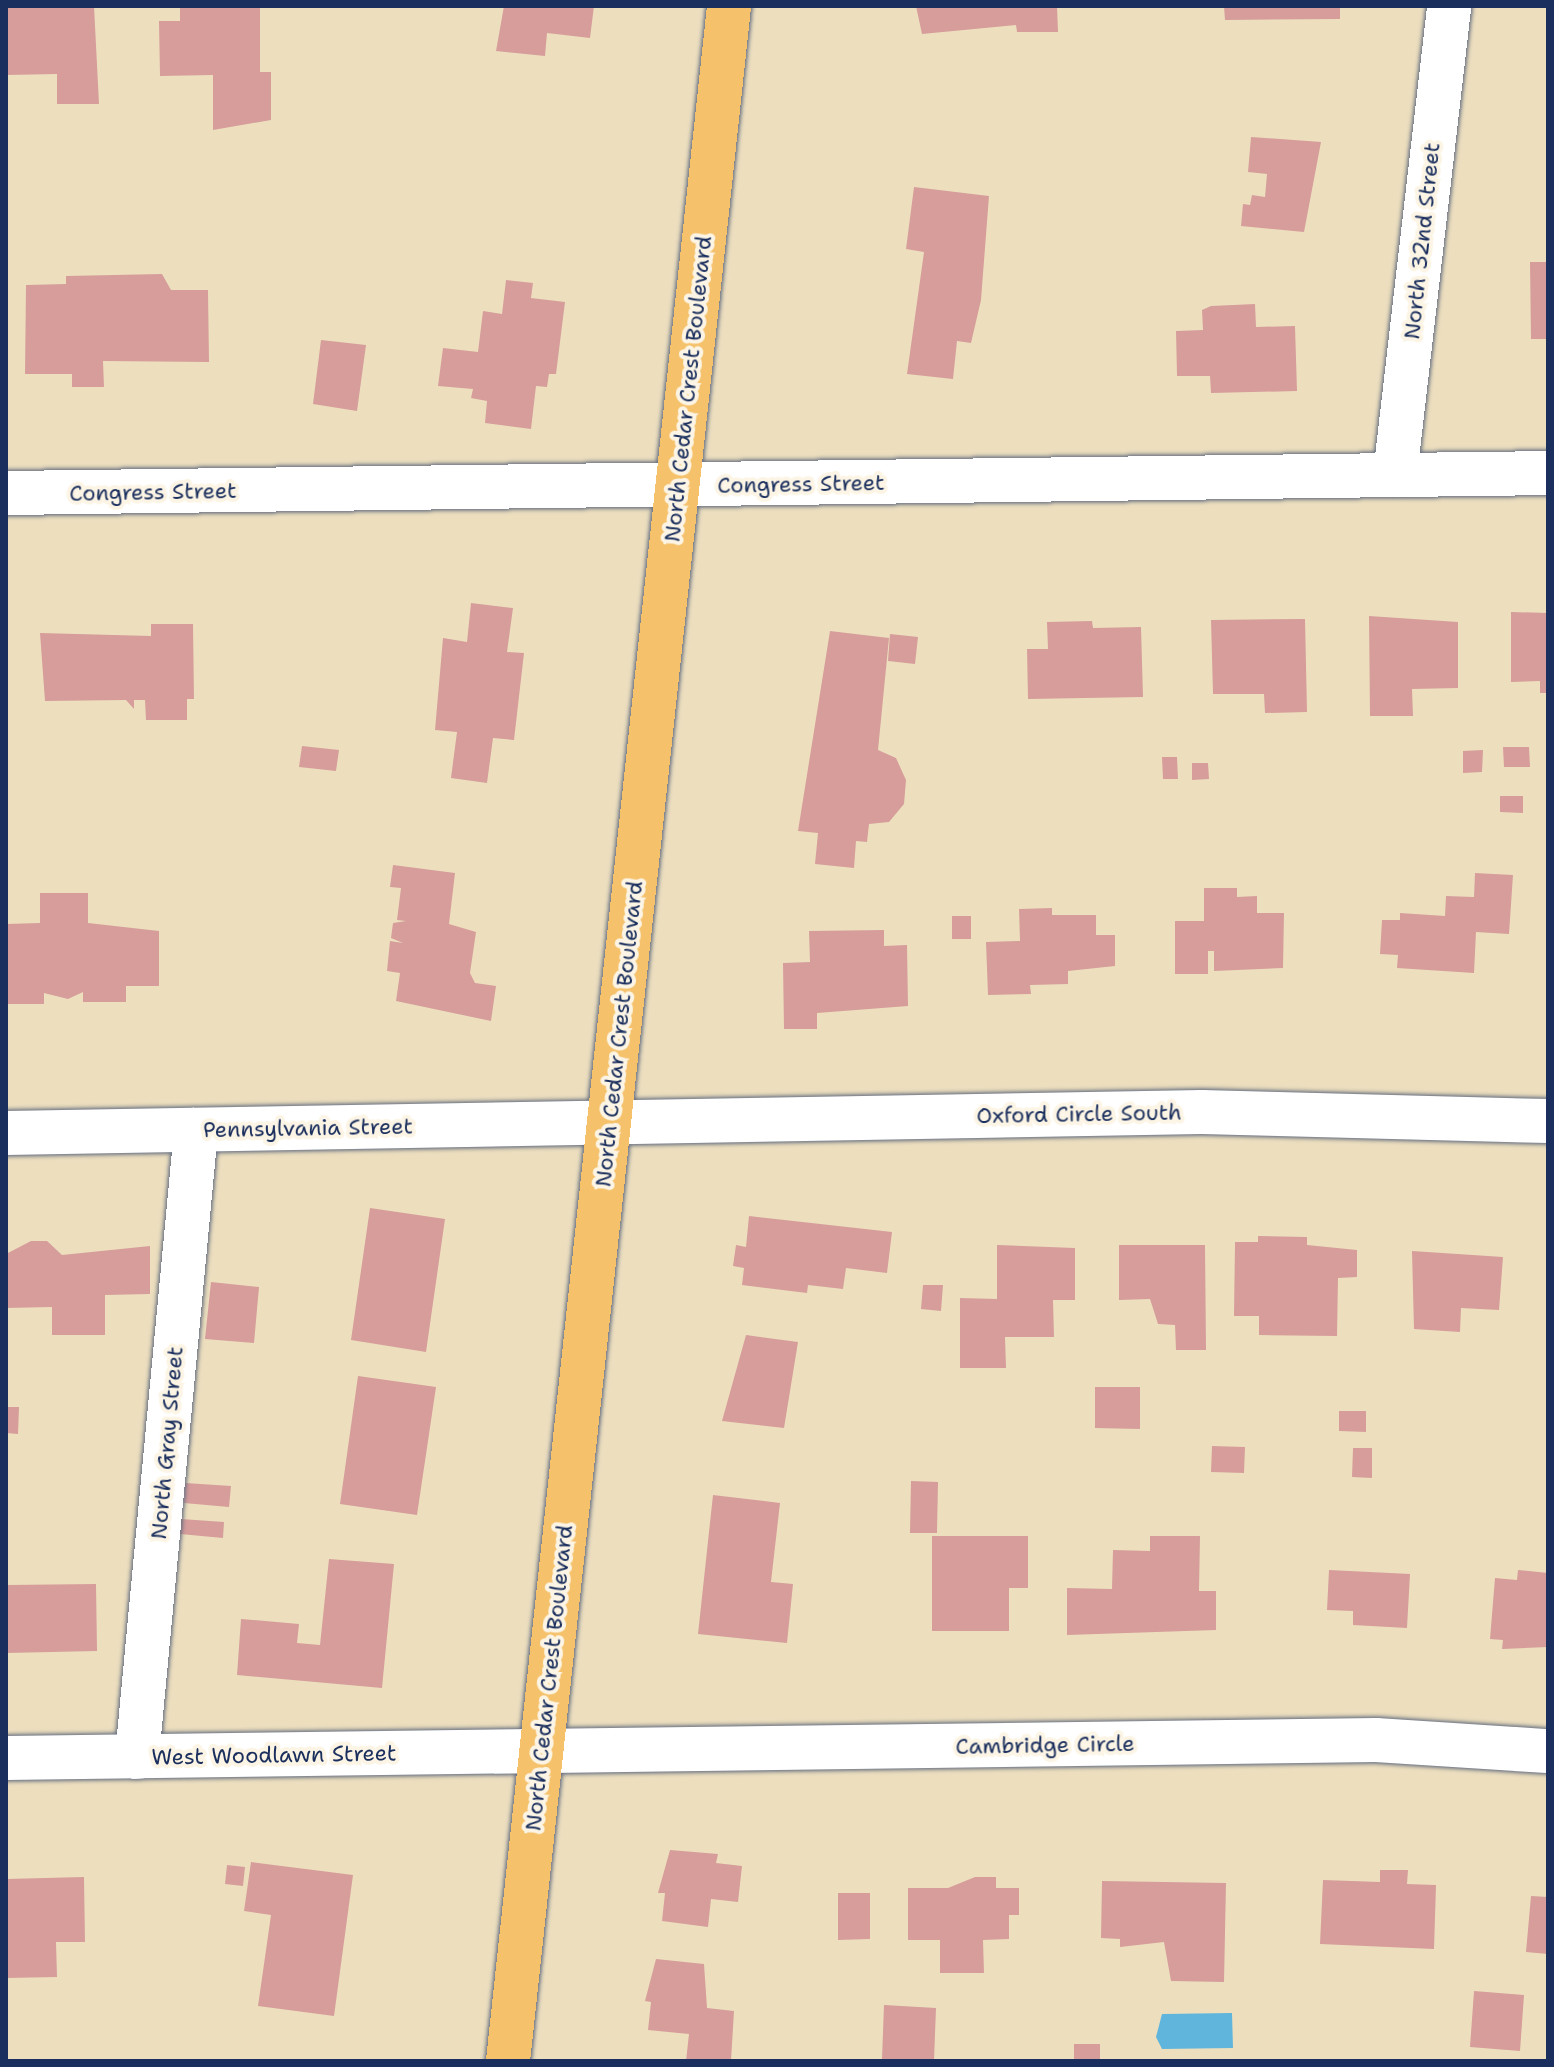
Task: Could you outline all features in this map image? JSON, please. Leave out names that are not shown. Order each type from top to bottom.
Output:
[{"type":"main road","name":"North Cedar Crest Boulevard","points":[[508,2061],[729,6]]},
{"type":"street","name":"North 32nd Street","points":[[1395,475],[1449,6]]},
{"type":"street","name":"Congress Street","points":[[6,493],[1548,473]]},
{"type":"street","name":"Oxford Circle South","points":[[609,1120],[1202,1112],[1548,1121]]},
{"type":"street","name":"Pennsylvania Street","points":[[6,1133],[609,1120]]},
{"type":"street","name":"North Gray Street","points":[[137,1757],[196,1130]]},
{"type":"street","name":"Cambridge Circle","points":[[541,1753],[1376,1740],[1548,1751]]},
{"type":"street","name":"West Woodlawn Street","points":[[6,1758],[541,1753]]},
{"type":"water","points":[[1232,2013],[1233,2048],[1162,2049],[1156,2037],[1162,2014]]},
{"type":"building","points":[[6,6],[94,6],[99,104],[57,104],[57,74],[6,75]]},
{"type":"building","points":[[180,6],[260,6],[260,72],[271,72],[271,120],[213,130],[213,75],[160,76],[159,21],[180,21]]},
{"type":"building","points":[[504,6],[594,6],[590,38],[547,33],[545,56],[496,51]]},
{"type":"building","points":[[916,6],[1057,6],[1058,32],[1017,32],[1016,25],[922,34]]},
{"type":"building","points":[[1224,6],[1340,6],[1340,19],[1225,20]]},
{"type":"building","points":[[1251,137],[1321,142],[1304,232],[1241,226],[1243,204],[1250,205],[1252,195],[1265,197],[1267,174],[1248,172]]},
{"type":"building","points":[[914,187],[989,196],[981,300],[971,343],[957,341],[953,379],[907,374],[924,252],[906,249]]},
{"type":"building","points":[[1530,262],[1548,262],[1548,339],[1531,339]]},
{"type":"building","points":[[162,274],[171,290],[208,290],[209,362],[103,361],[104,387],[72,387],[72,374],[25,374],[26,285],[66,284],[66,276]]},
{"type":"building","points":[[506,280],[533,283],[531,298],[565,302],[556,374],[549,374],[547,387],[536,386],[531,429],[485,423],[487,401],[471,398],[473,389],[438,386],[443,348],[478,352],[483,311],[502,314]]},
{"type":"building","points":[[1255,304],[1256,327],[1295,326],[1297,391],[1211,393],[1210,376],[1177,376],[1176,331],[1203,330],[1202,310],[1211,306]]},
{"type":"building","points":[[321,340],[366,345],[357,411],[313,404]]},
{"type":"building","points":[[471,603],[513,608],[507,652],[524,653],[514,740],[493,738],[487,783],[451,778],[457,732],[435,730],[443,638],[467,642]]},
{"type":"building","points":[[1511,612],[1548,613],[1548,693],[1540,693],[1540,681],[1511,682]]},
{"type":"building","points":[[1369,616],[1458,622],[1458,688],[1412,689],[1413,716],[1370,716]]},
{"type":"building","points":[[1305,619],[1307,712],[1265,713],[1264,694],[1213,694],[1211,620]]},
{"type":"building","points":[[1092,621],[1093,628],[1141,627],[1143,697],[1028,699],[1027,649],[1048,649],[1047,622]]},
{"type":"building","points":[[151,624],[193,624],[194,699],[187,699],[187,720],[146,720],[145,700],[134,700],[134,709],[126,700],[45,701],[40,633],[151,636]]},
{"type":"building","points":[[830,631],[889,638],[878,750],[896,758],[906,780],[904,804],[889,822],[869,824],[867,842],[856,841],[854,868],[815,864],[818,833],[798,831]]},
{"type":"building","points":[[890,634],[918,637],[915,664],[888,661]]},
{"type":"building","points":[[302,746],[339,750],[336,771],[299,767]]},
{"type":"building","points":[[1503,747],[1529,747],[1530,767],[1504,767]]},
{"type":"building","points":[[1483,750],[1482,772],[1463,773],[1463,751]]},
{"type":"building","points":[[1162,757],[1177,757],[1178,779],[1163,779]]},
{"type":"building","points":[[1192,763],[1208,763],[1209,779],[1192,780]]},
{"type":"building","points":[[1500,796],[1523,796],[1523,813],[1500,812]]},
{"type":"building","points":[[393,865],[455,873],[449,924],[476,932],[470,973],[475,983],[496,986],[491,1021],[396,1001],[400,973],[387,971],[390,941],[403,943],[391,938],[393,923],[406,921],[397,920],[401,888],[390,887]]},
{"type":"building","points":[[1475,873],[1513,875],[1509,934],[1476,932],[1474,973],[1397,968],[1398,955],[1380,954],[1382,920],[1400,920],[1400,913],[1445,916],[1446,896],[1474,897]]},
{"type":"building","points":[[1204,888],[1237,888],[1237,897],[1257,896],[1257,913],[1284,913],[1283,968],[1214,971],[1214,951],[1208,951],[1208,974],[1175,974],[1175,921],[1204,921]]},
{"type":"building","points":[[40,893],[88,893],[88,923],[159,931],[159,986],[126,986],[126,1002],[83,1002],[83,992],[68,999],[44,993],[44,1004],[6,1004],[6,924],[40,923]]},
{"type":"building","points":[[1052,908],[1052,915],[1096,915],[1096,935],[1115,935],[1115,966],[1068,971],[1068,984],[1030,985],[1031,994],[988,995],[986,942],[1020,941],[1019,909]]},
{"type":"building","points":[[952,916],[971,916],[971,939],[952,939]]},
{"type":"building","points":[[884,930],[884,946],[907,945],[908,1006],[817,1013],[817,1029],[784,1029],[783,963],[810,962],[809,931]]},
{"type":"building","points":[[370,1208],[445,1219],[426,1352],[351,1340]]},
{"type":"building","points":[[749,1216],[892,1232],[887,1273],[846,1268],[843,1289],[808,1285],[807,1293],[742,1285],[744,1268],[733,1266],[736,1245],[746,1247]]},
{"type":"building","points":[[1258,1236],[1307,1237],[1307,1245],[1357,1250],[1357,1277],[1338,1278],[1337,1336],[1259,1335],[1259,1316],[1234,1316],[1235,1242],[1258,1242]]},
{"type":"building","points":[[31,1241],[47,1241],[62,1255],[150,1246],[150,1294],[105,1295],[105,1335],[52,1335],[52,1307],[6,1308],[6,1254]]},
{"type":"building","points":[[997,1245],[1075,1248],[1075,1300],[1053,1300],[1054,1337],[1005,1337],[1006,1368],[960,1368],[960,1298],[997,1299]]},
{"type":"building","points":[[1119,1245],[1205,1245],[1206,1350],[1176,1350],[1175,1325],[1158,1324],[1150,1299],[1119,1300]]},
{"type":"building","points":[[1412,1251],[1503,1257],[1499,1310],[1461,1308],[1460,1332],[1414,1329]]},
{"type":"building","points":[[211,1282],[259,1287],[254,1343],[205,1339]]},
{"type":"building","points":[[923,1285],[943,1285],[941,1311],[921,1309]]},
{"type":"building","points":[[746,1335],[798,1342],[784,1428],[722,1421]]},
{"type":"building","points":[[358,1376],[436,1387],[417,1515],[340,1504]]},
{"type":"building","points":[[1095,1387],[1140,1387],[1140,1429],[1095,1428]]},
{"type":"building","points":[[6,1407],[19,1407],[18,1434],[6,1433]]},
{"type":"building","points":[[1339,1411],[1366,1411],[1366,1432],[1339,1431]]},
{"type":"building","points":[[1212,1446],[1245,1447],[1244,1473],[1211,1472]]},
{"type":"building","points":[[1353,1448],[1372,1448],[1372,1478],[1352,1477]]},
{"type":"building","points":[[911,1481],[938,1482],[937,1533],[910,1533]]},
{"type":"building","points":[[185,1483],[231,1486],[229,1507],[184,1503]]},
{"type":"building","points":[[713,1495],[780,1503],[771,1582],[793,1584],[787,1643],[698,1634]]},
{"type":"building","points":[[181,1519],[224,1522],[223,1538],[180,1534]]},
{"type":"building","points":[[932,1536],[1028,1536],[1028,1588],[1009,1588],[1009,1631],[932,1631]]},
{"type":"building","points":[[1150,1536],[1200,1536],[1199,1591],[1216,1591],[1216,1630],[1067,1635],[1067,1588],[1112,1589],[1113,1550],[1150,1551]]},
{"type":"building","points":[[329,1559],[394,1564],[382,1688],[237,1675],[241,1619],[299,1624],[297,1643],[320,1645]]},
{"type":"building","points":[[1329,1570],[1410,1574],[1407,1628],[1353,1625],[1353,1611],[1327,1610]]},
{"type":"building","points":[[1518,1570],[1548,1573],[1548,1647],[1502,1649],[1503,1640],[1490,1639],[1495,1578],[1517,1580]]},
{"type":"building","points":[[96,1584],[97,1651],[6,1653],[6,1585]]},
{"type":"building","points":[[670,1850],[718,1854],[716,1863],[742,1866],[738,1902],[711,1899],[708,1927],[662,1921],[665,1893],[658,1893]]},
{"type":"building","points":[[251,1862],[353,1875],[334,2016],[258,2006],[271,1915],[244,1911]]},
{"type":"building","points":[[227,1865],[245,1867],[243,1886],[225,1884]]},
{"type":"building","points":[[1380,1870],[1408,1870],[1407,1884],[1436,1885],[1434,1949],[1320,1944],[1323,1880],[1380,1882]]},
{"type":"building","points":[[84,1877],[85,1942],[56,1942],[57,1977],[6,1978],[6,1879]]},
{"type":"building","points":[[975,1877],[996,1877],[996,1888],[1019,1888],[1019,1915],[1009,1915],[1009,1939],[983,1940],[984,1973],[940,1973],[940,1940],[908,1940],[908,1888],[948,1888]]},
{"type":"building","points":[[1102,1881],[1226,1883],[1224,1982],[1171,1981],[1164,1942],[1120,1947],[1120,1939],[1101,1938]]},
{"type":"building","points":[[838,1893],[870,1893],[870,1939],[838,1940]]},
{"type":"building","points":[[1531,1896],[1548,1897],[1548,1954],[1526,1952]]},
{"type":"building","points":[[656,1959],[704,1964],[707,2008],[734,2011],[731,2061],[686,2061],[689,2034],[648,2030],[651,2002],[645,2001]]},
{"type":"building","points":[[1474,1991],[1524,1995],[1520,2051],[1470,2047]]},
{"type":"building","points":[[884,2005],[936,2008],[934,2061],[882,2059]]},
{"type":"building","points":[[1074,2044],[1100,2044],[1100,2061],[1074,2061]]}]
